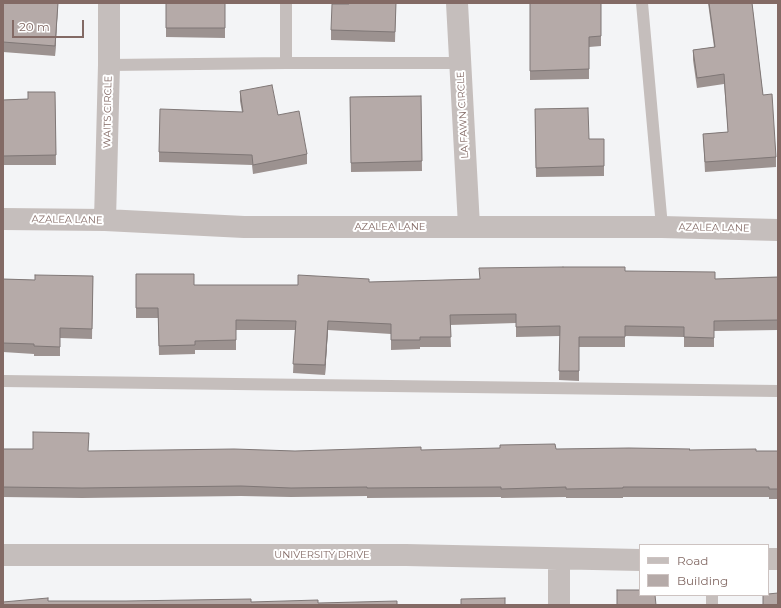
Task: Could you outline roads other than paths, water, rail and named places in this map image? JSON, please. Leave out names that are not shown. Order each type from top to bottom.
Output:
[{"type":"street","name":"WAITS CIRCLE","points":[[105,220],[109,3]]},
{"type":"street","name":"LA FAWN CIRCLE","points":[[457,3],[469,226]]},
{"type":"street","name":"AZALEA LANE","points":[[3,219],[105,220],[244,227],[662,227],[778,230]]},
{"type":"street","name":"UNIVERSITY DRIVE","points":[[3,555],[406,555],[639,560]]},
{"type":"street","points":[[559,559],[559,605]]},
{"type":"lane","points":[[286,3],[286,63]]},
{"type":"lane","points":[[642,3],[662,227]]},
{"type":"lane","points":[[109,65],[460,63]]},
{"type":"lane","points":[[3,381],[778,391]]}]
